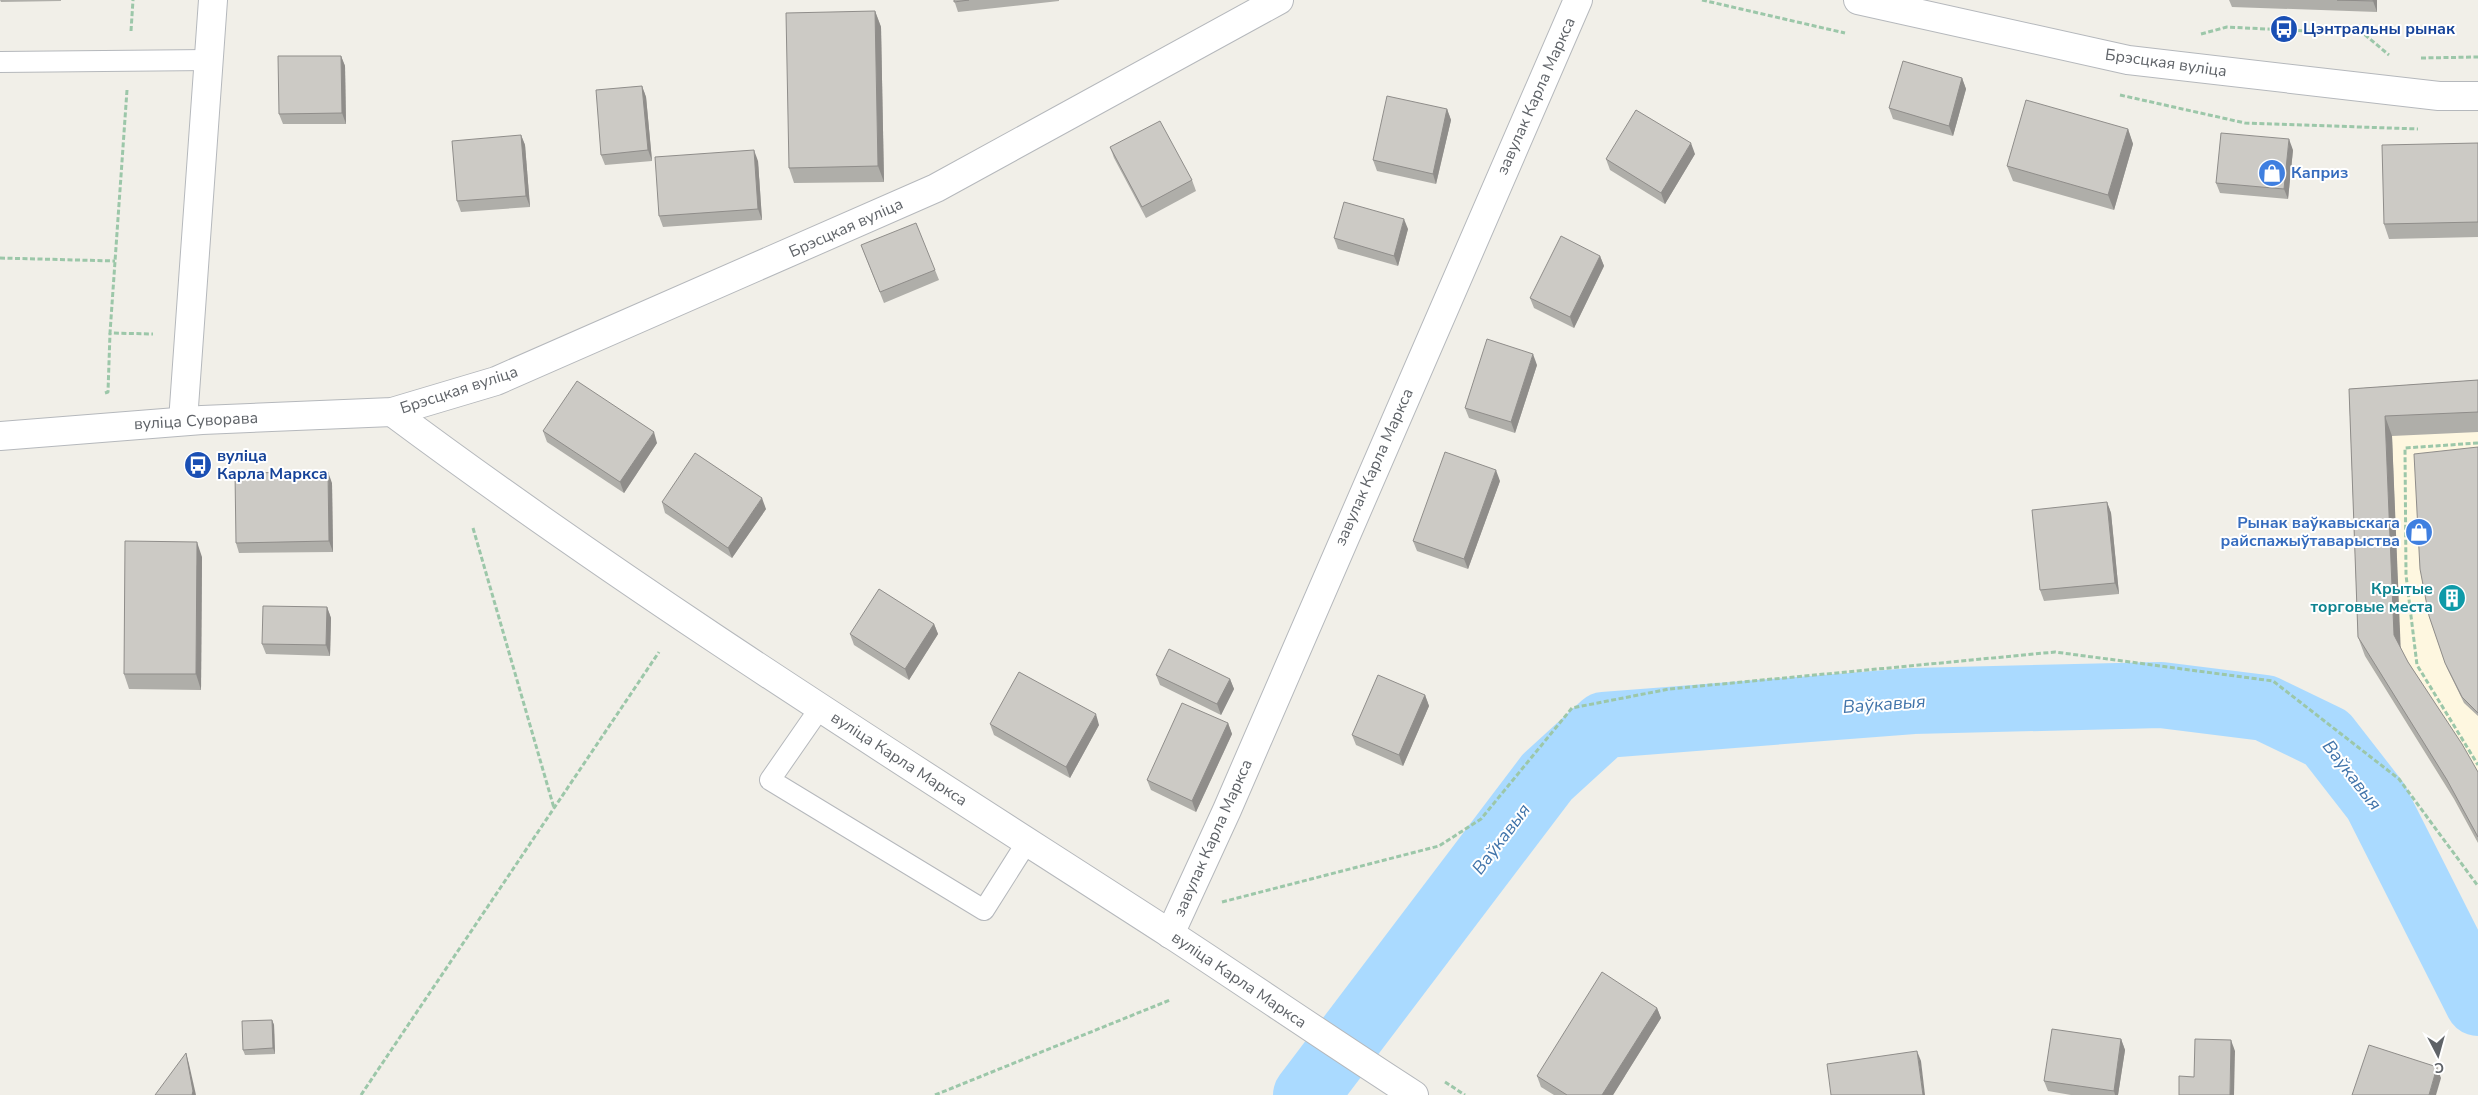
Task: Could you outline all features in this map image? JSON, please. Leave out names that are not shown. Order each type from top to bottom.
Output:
[{"type":"street","points":[[183,421],[208,60],[214,0]]},
{"type":"street","name":"Брэсцкая вуліца","points":[[392,412],[496,381],[936,188],[1279,0]]},
{"type":"street","name":"завулак Карла Маркса","points":[[1170,934],[1223,819],[1578,0]]},
{"type":"street","name":"Брэсцкая вуліца","points":[[1858,0],[2128,60],[2439,96],[2478,96]]},
{"type":"street","name":"вуліца Суворава","points":[[0,436],[183,421],[392,412]]},
{"type":"street","name":"вуліца Карла Маркса","points":[[392,412],[479,476],[743,659],[1170,934],[1414,1095]]},
{"type":"lane","points":[[0,62],[208,60]]},
{"type":"lane","points":[[820,708],[770,780],[984,910],[1027,842]]},
{"type":"path","points":[[2193,36],[2227,27],[2364,34],[2393,59]]},
{"type":"path","points":[[2412,58],[2478,56]]},
{"type":"path","points":[[100,395],[108,392],[110,333],[129,62]]},
{"type":"path","points":[[0,258],[115,261]]},
{"type":"path","points":[[110,333],[153,334]]},
{"type":"path","points":[[2478,443],[2405,448],[2406,575],[2417,665],[2478,765]]},
{"type":"path","points":[[473,528],[554,808]]},
{"type":"path","points":[[361,1095],[659,652]]},
{"type":"path","points":[[1220,903],[1439,846],[1481,819],[1572,708],[1670,689],[2054,652],[2273,681],[2399,779],[2478,886]]},
{"type":"path","points":[[935,1095],[1170,1000]]},
{"type":"shaded area","name":"Рынак ваўкавыскага райспажыўтаварыства","points":[[2478,400],[2478,843],[2454,799],[2365,656],[2356,408]]},
{"type":"building","points":[[2337,0],[2373,0],[2373,1]]},
{"type":"building","points":[[875,11],[878,166],[789,168],[786,13]]},
{"type":"building","points":[[278,56],[341,56],[342,113],[279,114]]},
{"type":"building","points":[[1903,61],[1962,78],[1949,126],[1889,108]]},
{"type":"building","points":[[642,86],[648,150],[601,155],[596,90]]},
{"type":"building","points":[[1387,96],[1447,109],[1433,174],[1373,160]]},
{"type":"building","points":[[2026,100],[2128,129],[2108,195],[2007,166]]},
{"type":"building","points":[[1636,110],[1691,143],[1661,193],[1606,159]]},
{"type":"building","points":[[1160,121],[1192,180],[1142,207],[1110,147]]},
{"type":"building","points":[[2221,133],[2289,139],[2284,189],[2216,183]]},
{"type":"building","points":[[521,135],[526,196],[457,201],[452,141]]},
{"type":"building","points":[[2478,143],[2478,222],[2384,224],[2382,145]]},
{"type":"building","points":[[754,150],[758,209],[659,216],[655,157]]},
{"type":"building","points":[[1344,202],[1404,219],[1394,256],[1334,238]]},
{"type":"building","points":[[916,223],[935,270],[880,292],[861,245]]},
{"type":"building","points":[[1561,236],[1600,256],[1570,317],[1530,298]]},
{"type":"building","points":[[1487,339],[1533,354],[1511,422],[1465,408]]},
{"type":"building","points":[[2478,380],[2478,412],[2385,416],[2394,635],[2408,662],[2462,744],[2478,772],[2478,837],[2447,780],[2358,637],[2349,389]]},
{"type":"building","points":[[577,381],[654,432],[620,482],[543,431]]},
{"type":"building","name":"Крытые торговые места","points":[[2478,447],[2478,713],[2462,697],[2445,663],[2429,616],[2420,569],[2414,454]]},
{"type":"building","points":[[1445,452],[1496,470],[1464,559],[1413,541]]},
{"type":"building","points":[[695,453],[762,498],[728,548],[662,502]]},
{"type":"building","points":[[328,472],[329,541],[236,543],[235,473]]},
{"type":"building","points":[[2107,502],[2115,583],[2040,590],[2032,510]]},
{"type":"building","points":[[125,541],[197,542],[196,674],[124,674]]},
{"type":"building","points":[[879,589],[934,624],[905,669],[850,634]]},
{"type":"building","points":[[263,606],[327,607],[326,645],[262,644]]},
{"type":"building","points":[[1169,649],[1230,679],[1217,704],[1156,675]]},
{"type":"building","points":[[1019,672],[1096,714],[1066,767],[990,724]]},
{"type":"building","points":[[1378,675],[1425,695],[1399,755],[1352,735]]},
{"type":"building","points":[[1182,703],[1228,723],[1192,801],[1147,780]]},
{"type":"building","points":[[1602,972],[1657,1008],[1602,1095],[1567,1095],[1537,1076]]},
{"type":"building","points":[[272,1020],[273,1048],[243,1050],[242,1021]]},
{"type":"building","points":[[2052,1029],[2121,1039],[2114,1091],[2044,1081]]},
{"type":"building","points":[[2195,1039],[2231,1040],[2230,1095],[2179,1095],[2179,1076],[2194,1077]]},
{"type":"building","points":[[2369,1045],[2437,1067],[2429,1095],[2352,1095]]},
{"type":"building","points":[[1917,1051],[1923,1095],[1831,1095],[1827,1064]]},
{"type":"building","points":[[186,1053],[193,1091],[192,1095],[155,1095]]},
{"type":"waterway","name":"Ваўкавыя","points":[[1306,1095],[1547,777],[1604,725],[1913,701],[2161,695],[2265,708],[2327,738],[2376,801],[2478,1003]]},
{"type":"place","name":"Цэнтральны рынак","points":[[2284,29]]},
{"type":"place","name":"Каприз","points":[[2272,173]]},
{"type":"place","name":"вуліца Карла Маркса","points":[[198,465]]},
{"type":"place","name":"Рынак ваўкавыскага райспажыўтаварыства","points":[[2419,532]]},
{"type":"place","name":"Крытые торговые места","points":[[2452,598]]}]
